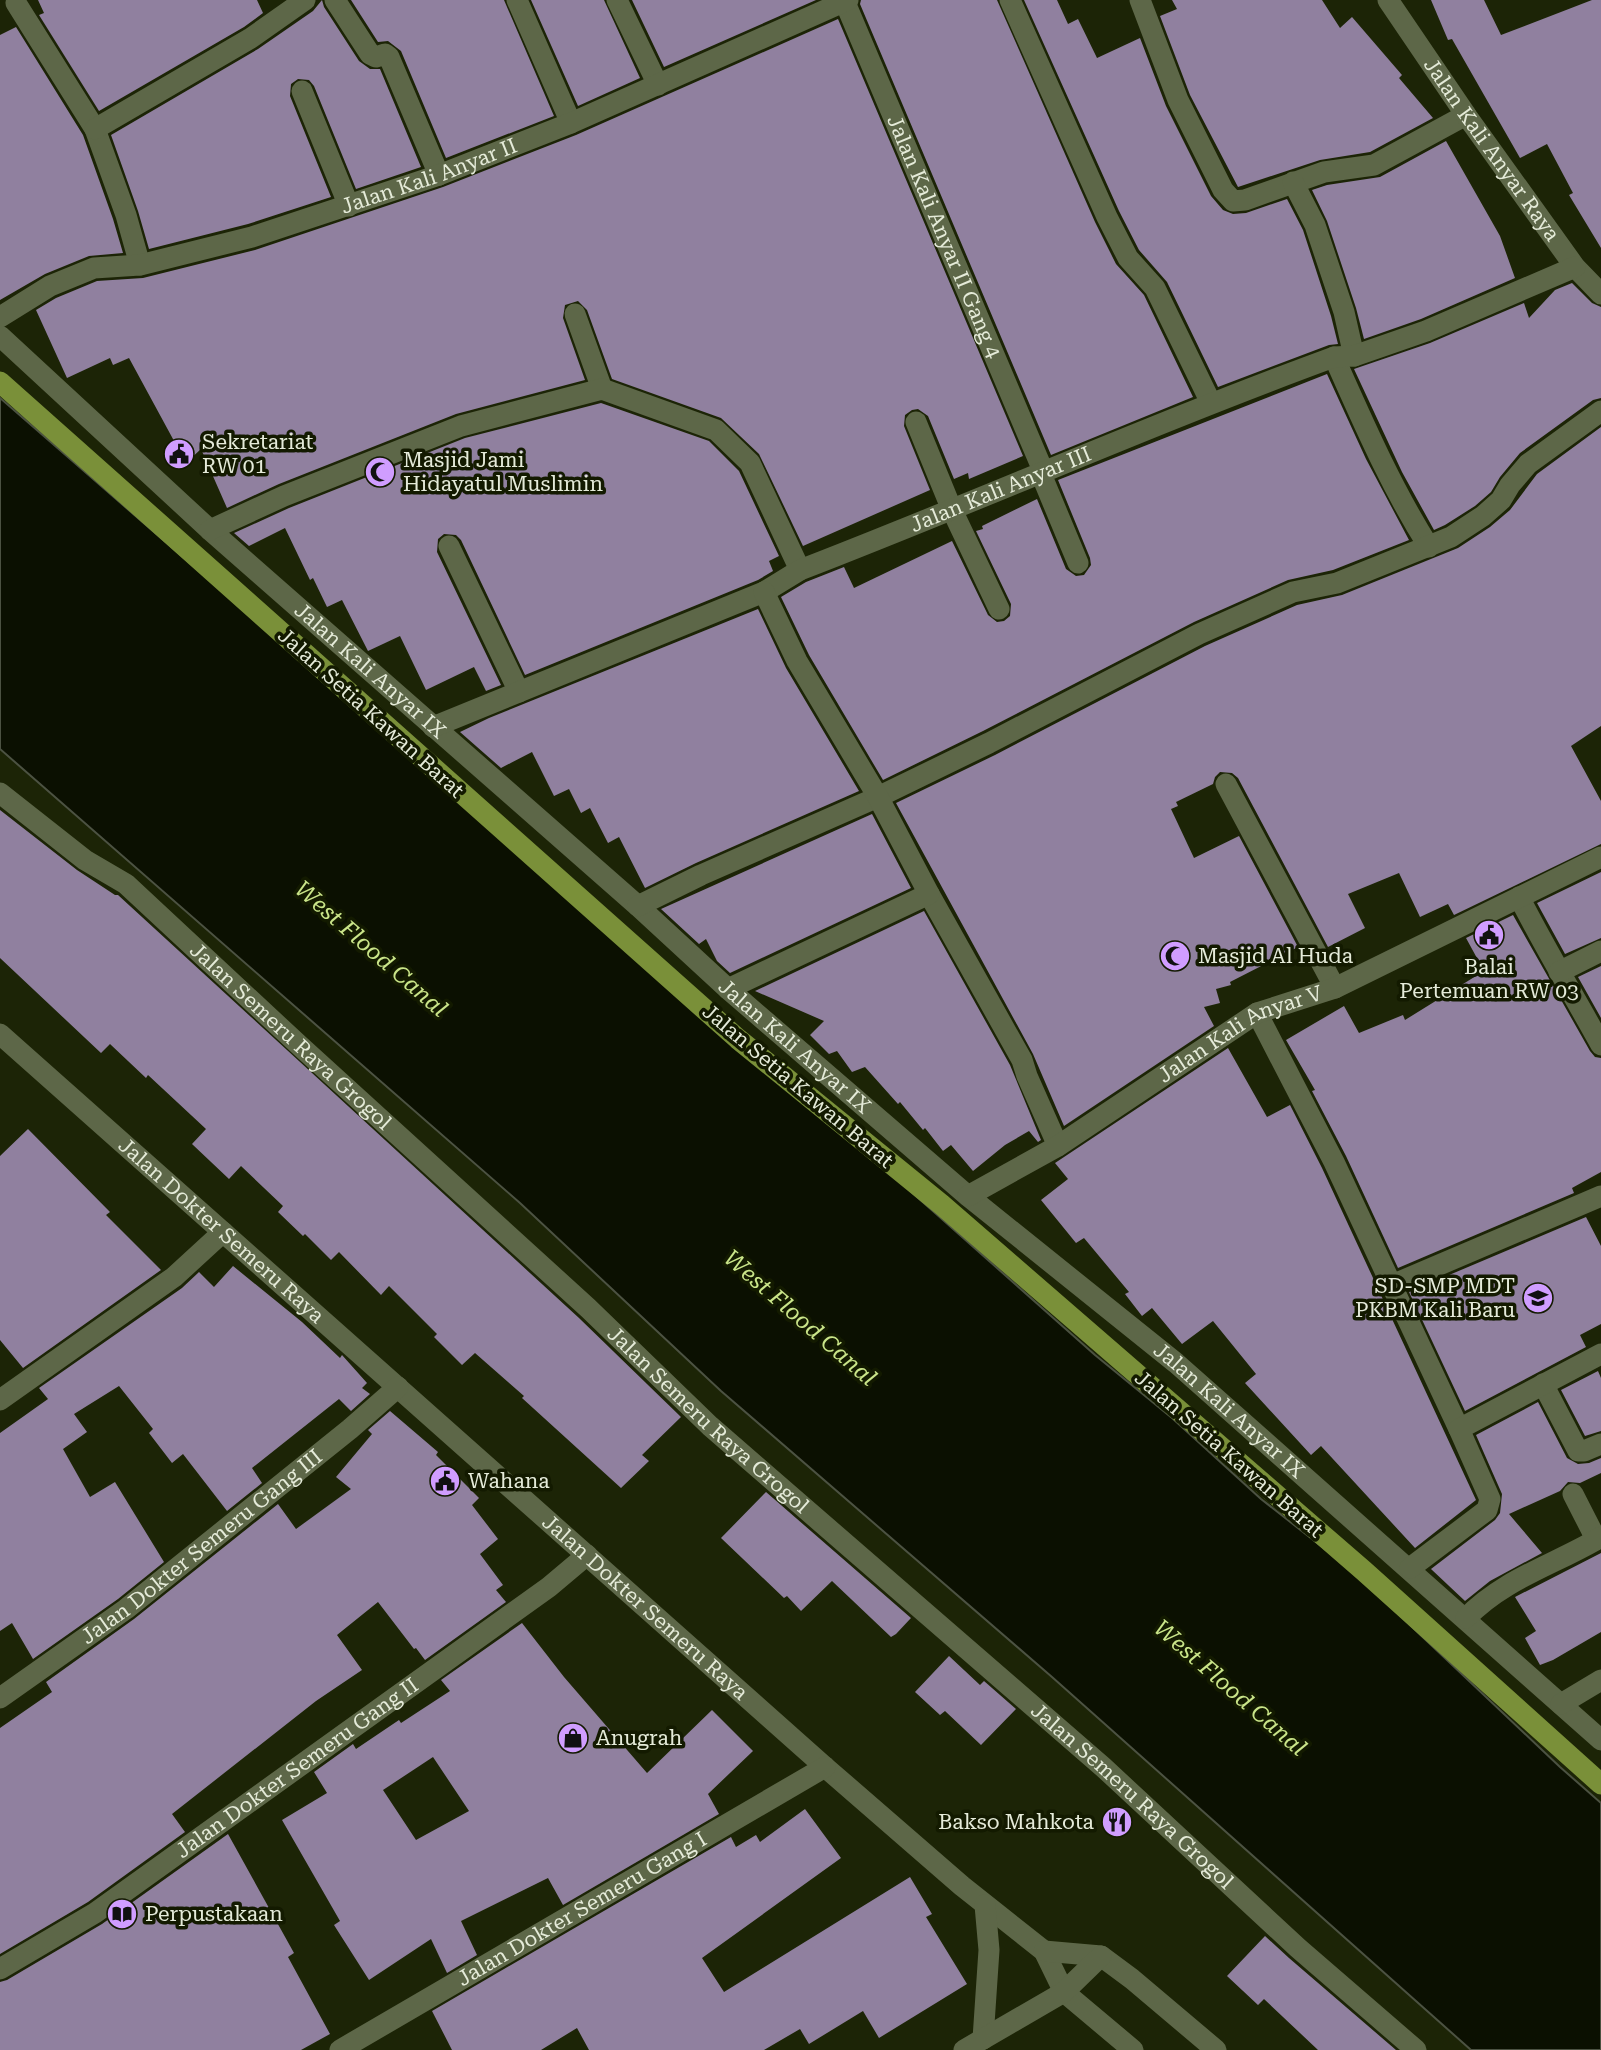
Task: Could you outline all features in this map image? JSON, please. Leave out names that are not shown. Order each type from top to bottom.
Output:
[{"type":"main road","name":"Jalan Setia Kawan Barat","points":[[0,382],[738,1039],[942,1205],[1364,1571],[1601,1784]]},
{"type":"street","points":[[95,129],[251,38],[306,0]]},
{"type":"street","points":[[335,0],[370,54],[376,57],[385,54],[390,57],[439,174]]},
{"type":"street","points":[[517,0],[571,123]]},
{"type":"street","points":[[617,0],[658,85]]},
{"type":"street","name":"Jalan Kali Anyar II","points":[[0,317],[50,286],[94,268],[140,265],[252,237],[439,174],[571,123],[845,0]]},
{"type":"street","name":"Jalan Kali Anyar II Gang 4","points":[[845,0],[1078,563]]},
{"type":"street","points":[[1010,0],[1107,217],[1128,258],[1154,288],[1210,403]]},
{"type":"street","points":[[1140,0],[1178,100],[1223,190],[1233,201],[1245,201],[1324,172],[1374,165],[1466,115]]},
{"type":"street","name":"Jalan Kali Anyar Raya","points":[[1388,0],[1575,267],[1601,294]]},
{"type":"street","points":[[13,5],[95,129],[126,215],[140,265]]},
{"type":"street","points":[[302,91],[349,205]]},
{"type":"street","points":[[1293,182],[1315,225],[1344,313],[1344,357],[1374,447],[1405,509],[1429,547]]},
{"type":"street","name":"Jalan Kali Anyar III","points":[[433,727],[764,592],[800,570],[953,510],[1210,403],[1426,331],[1575,267]]},
{"type":"street","points":[[575,314],[601,389]]},
{"type":"street","name":"Jalan Kali Anyar IX","points":[[0,336],[210,530],[638,906],[728,989],[968,1196],[1177,1363],[1601,1740]]},
{"type":"street","points":[[210,530],[284,496],[461,426],[601,389],[716,430],[750,463],[800,570]]},
{"type":"street","points":[[638,906],[701,875],[878,797],[989,743],[1199,634],[1293,592],[1337,583],[1451,537],[1483,516],[1501,500],[1528,464],[1601,411]]},
{"type":"street","points":[[916,422],[999,608]]},
{"type":"street","points":[[449,546],[519,692]]},
{"type":"street","points":[[764,592],[797,661],[878,797],[1022,1059],[1058,1146]]},
{"type":"street","points":[[1226,784],[1335,988]]},
{"type":"street","name":"Jalan Semeru Raya Grogol","points":[[0,793],[85,860],[126,884],[588,1308],[710,1426],[876,1567],[1103,1767],[1298,1948],[1416,2050]]},
{"type":"street","name":"Jalan Kali Anyar V","points":[[968,1196],[1058,1146],[1257,1013],[1335,988],[1601,857]]},
{"type":"street","points":[[728,989],[929,894]]},
{"type":"street","points":[[1519,897],[1547,953],[1601,1045]]},
{"type":"street","points":[[1559,972],[1601,951]]},
{"type":"street","points":[[1257,1013],[1298,1097],[1334,1161],[1490,1499],[1487,1510],[1410,1568]]},
{"type":"street","name":"Jalan Dokter Semeru Raya","points":[[0,1034],[825,1767],[985,1905],[1044,1951],[1064,1992],[1133,2050]]},
{"type":"street","points":[[1392,1285],[1601,1196]]},
{"type":"street","points":[[0,1400],[174,1278],[223,1231]]},
{"type":"street","points":[[1459,1429],[1601,1354]]},
{"type":"street","points":[[1543,1384],[1578,1451],[1601,1444]]},
{"type":"street","name":"Jalan Dokter Semeru Gang III","points":[[0,1698],[126,1609],[350,1429],[398,1387]]},
{"type":"street","points":[[1466,1618],[1483,1600],[1512,1580],[1555,1562],[1599,1538],[1573,1494]]},
{"type":"street","name":"Jalan Dokter Semeru Gang II","points":[[0,1969],[94,1913],[549,1587],[587,1555]]},
{"type":"street","points":[[1561,1704],[1601,1680]]},
{"type":"street","name":"Jalan Dokter Semeru Gang I","points":[[340,2050],[825,1767]]},
{"type":"street","points":[[983,2039],[989,1950],[985,1905]]},
{"type":"street","points":[[1044,1951],[1101,1956],[1216,2050]]},
{"type":"street","points":[[964,2050],[1064,1992],[1101,1956]]},
{"type":"water","name":"West Flood Canal","points":[[0,398],[863,1149],[1095,1355],[1172,1418],[1261,1499],[1354,1572],[1601,1803],[1601,2050],[1471,2050],[1052,1677],[721,1391],[520,1203],[0,749]]},
{"type":"building","points":[[38,0],[257,0],[263,13],[244,27],[99,111],[39,15],[44,13]]},
{"type":"building","points":[[322,0],[359,61],[370,69],[380,69],[421,167],[356,189],[314,86],[309,80],[298,79],[291,84],[290,96],[331,197],[248,224],[149,249],[111,135],[258,49],[313,11]]},
{"type":"building","points":[[351,0],[504,0],[554,116],[446,158],[401,51],[388,41],[378,42]]},
{"type":"building","points":[[531,0],[604,0],[640,78],[578,106]]},
{"type":"building","points":[[632,0],[816,0],[664,67]]},
{"type":"building","points":[[861,0],[997,0],[1095,222],[1116,264],[1144,295],[1193,397],[1051,455],[860,4]]},
{"type":"building","points":[[1024,0],[1057,0],[1068,24],[1078,19],[1097,58],[1140,38],[1166,106],[1211,196],[1223,210],[1233,214],[1246,213],[1287,199],[1303,230],[1338,344],[1218,387],[1167,282],[1139,250],[1119,211]]},
{"type":"building","points":[[1172,0],[1322,0],[1340,28],[1352,17],[1402,75],[1399,78],[1433,118],[1370,152],[1320,160],[1238,187],[1190,95],[1160,16],[1177,9]]},
{"type":"building","points":[[1431,0],[1484,0],[1501,35],[1592,0],[1601,0],[1601,248],[1569,195],[1573,193],[1547,144],[1520,158],[1452,39],[1448,40]]},
{"type":"building","points":[[838,19],[1023,456],[969,479],[968,473],[954,479],[928,416],[918,409],[912,410],[905,415],[904,426],[930,490],[803,546],[759,454],[721,418],[612,379],[587,310],[578,301],[565,305],[563,318],[585,380],[456,414],[279,484],[227,508],[201,449],[186,463],[129,358],[113,365],[110,358],[67,378],[36,310],[56,298],[97,281],[143,278],[255,250],[443,187],[576,135]]},
{"type":"building","points":[[16,27],[83,135],[123,253],[89,256],[45,274],[0,300],[0,35]]},
{"type":"building","points":[[1446,141],[1500,236],[1515,278],[1421,319],[1364,339],[1327,221],[1312,190],[1380,177]]},
{"type":"building","points":[[1572,283],[1592,303],[1601,307],[1601,398],[1593,400],[1520,453],[1491,492],[1475,506],[1434,530],[1402,472],[1354,369],[1430,343],[1524,303],[1529,318],[1555,290]]},
{"type":"building","points":[[1327,374],[1366,459],[1409,540],[1333,570],[1288,580],[1194,622],[883,780],[809,655],[781,597],[806,582],[844,567],[854,588],[952,541],[988,615],[997,622],[1004,621],[1010,616],[1011,604],[976,531],[983,529],[982,526],[1037,499],[1066,569],[1076,576],[1084,575],[1091,565],[1090,558],[1058,480]]},
{"type":"building","points":[[601,403],[709,441],[739,471],[779,556],[769,561],[773,571],[758,580],[525,675],[461,540],[456,535],[444,534],[438,539],[437,552],[501,685],[486,691],[474,667],[426,690],[400,636],[368,651],[342,600],[327,607],[313,578],[310,580],[285,528],[249,546],[234,533],[289,508],[465,438]]},
{"type":"building","points":[[1601,427],[1601,726],[1571,746],[1601,801],[1601,844],[1454,915],[1448,904],[1420,917],[1399,873],[1348,894],[1365,928],[1328,947],[1238,778],[1232,773],[1220,772],[1213,784],[1176,802],[1178,806],[1171,809],[1194,858],[1239,836],[1298,947],[1230,982],[1231,985],[1216,989],[1220,1003],[1204,1007],[1214,1026],[1064,1126],[1033,1054],[896,803],[1205,646],[1297,605],[1342,595],[1458,548],[1510,510],[1537,474]]},
{"type":"building","points":[[758,609],[786,668],[859,791],[645,888],[619,837],[608,843],[590,808],[581,813],[569,789],[554,796],[532,752],[501,768],[460,732],[489,718]]},
{"type":"building","points":[[0,810],[77,870],[118,895],[579,1318],[681,1417],[642,1455],[649,1461],[621,1488],[475,1353],[462,1365],[434,1337],[437,1334],[389,1286],[381,1295],[339,1252],[331,1260],[278,1212],[283,1206],[241,1166],[229,1179],[192,1144],[206,1129],[110,1044],[101,1053],[0,958]]},
{"type":"building","points":[[872,814],[911,888],[730,973],[717,961],[706,939],[699,944],[661,909]]},
{"type":"building","points":[[1601,872],[1601,938],[1565,954],[1537,903]]},
{"type":"building","points":[[924,911],[1010,1065],[1041,1140],[1038,1142],[1029,1131],[1005,1145],[973,1171],[951,1145],[943,1151],[925,1128],[923,1130],[865,1067],[852,1072],[837,1051],[829,1054],[810,1035],[824,1021],[755,991]]},
{"type":"building","points":[[1513,915],[1590,1051],[1595,1057],[1601,1058],[1601,1172],[1572,1188],[1574,1193],[1398,1268],[1346,1156],[1312,1091],[1315,1090],[1286,1040],[1344,1006],[1359,1033],[1403,1015],[1405,1020],[1484,971],[1466,938]]},
{"type":"building","points":[[1601,966],[1601,1018],[1578,977]]},
{"type":"building","points":[[1228,1048],[1267,1117],[1290,1105],[1322,1168],[1476,1500],[1415,1548],[1321,1446],[1311,1455],[1245,1383],[1256,1374],[1213,1321],[1182,1344],[1152,1308],[1142,1316],[1125,1294],[1129,1292],[1084,1238],[1076,1243],[1041,1200],[1068,1179],[1055,1163]]},
{"type":"building","points":[[28,1129],[110,1212],[106,1215],[161,1270],[23,1368],[0,1340],[0,1156]]},
{"type":"building","points":[[1586,1217],[1601,1246],[1601,1324],[1580,1335],[1586,1347],[1465,1411],[1409,1292]]},
{"type":"building","points":[[233,1266],[302,1322],[340,1358],[342,1355],[367,1383],[362,1388],[370,1394],[351,1411],[339,1399],[252,1468],[262,1483],[227,1511],[183,1454],[172,1463],[149,1433],[153,1429],[119,1386],[74,1414],[87,1432],[63,1449],[90,1497],[115,1482],[164,1562],[118,1599],[33,1659],[12,1623],[0,1631],[0,1433],[48,1399],[39,1388],[182,1288],[199,1272],[214,1287]]},
{"type":"building","points":[[1598,1371],[1601,1378],[1601,1431],[1585,1436],[1561,1390]]},
{"type":"building","points":[[1538,1402],[1567,1458],[1578,1464],[1601,1458],[1601,1473],[1580,1483],[1568,1482],[1560,1491],[1509,1514],[1542,1553],[1490,1581],[1465,1601],[1431,1569],[1495,1520],[1500,1513],[1502,1494],[1476,1435]]},
{"type":"building","points":[[390,1411],[438,1452],[436,1455],[479,1498],[472,1505],[498,1539],[480,1554],[503,1585],[496,1590],[506,1602],[425,1660],[378,1602],[337,1635],[362,1670],[316,1701],[172,1814],[185,1832],[88,1902],[0,1954],[0,1728],[52,1692],[46,1682],[134,1619],[278,1504],[296,1529],[351,1489],[336,1477],[372,1434],[368,1430]]},
{"type":"building","points":[[766,1492],[911,1618],[896,1634],[891,1637],[832,1581],[801,1611],[721,1538]]},
{"type":"building","points":[[1601,1553],[1601,1632],[1540,1665],[1525,1638],[1536,1631],[1515,1597]]},
{"type":"building","points":[[522,1623],[564,1677],[647,1773],[712,1710],[753,1751],[708,1794],[719,1814],[563,1905],[548,1878],[461,1921],[477,1955],[447,1973],[431,1939],[369,1980],[334,1925],[340,1921],[282,1820],[327,1793],[314,1772],[353,1744],[356,1749],[399,1720],[401,1723],[450,1691],[441,1680]],"holes":[[[433,1757],[469,1811],[416,1840],[383,1790]]]},
{"type":"building","points":[[949,1656],[980,1685],[984,1681],[1016,1709],[981,1745],[945,1711],[940,1715],[915,1692]]},
{"type":"building","points":[[805,1809],[841,1858],[702,1958],[724,1992],[910,1877],[932,1914],[926,1917],[967,1984],[879,2038],[863,2011],[809,2044],[800,2029],[764,2050],[589,2050],[577,2028],[541,2050],[452,2050],[432,2011],[731,1837],[736,1847],[756,1835],[760,1842]]},
{"type":"building","points":[[228,1834],[294,1953],[288,1957],[330,2034],[301,2050],[0,2050],[0,1982],[102,1924]]},
{"type":"building","points":[[1265,1936],[1396,2050],[1318,2050],[1264,1999],[1258,2005],[1227,1976]]},
{"type":"place","name":"Sekretariat RW 01","points":[[179,454]]},
{"type":"place","name":"Masjid Jami Hidayatul Muslimin","points":[[380,472]]},
{"type":"place","name":"Balai Pertemuan RW 03","points":[[1489,935]]},
{"type":"place","name":"Masjid Al Huda","points":[[1175,956]]},
{"type":"place","name":"SD-SMP MDT PKBM Kali Baru","points":[[1538,1298]]},
{"type":"place","name":"Wahana","points":[[445,1481]]},
{"type":"place","name":"Anugrah","points":[[573,1738]]},
{"type":"place","name":"Bakso Mahkota","points":[[1117,1822]]},
{"type":"place","name":"Perpustakaan","points":[[122,1914]]}]
